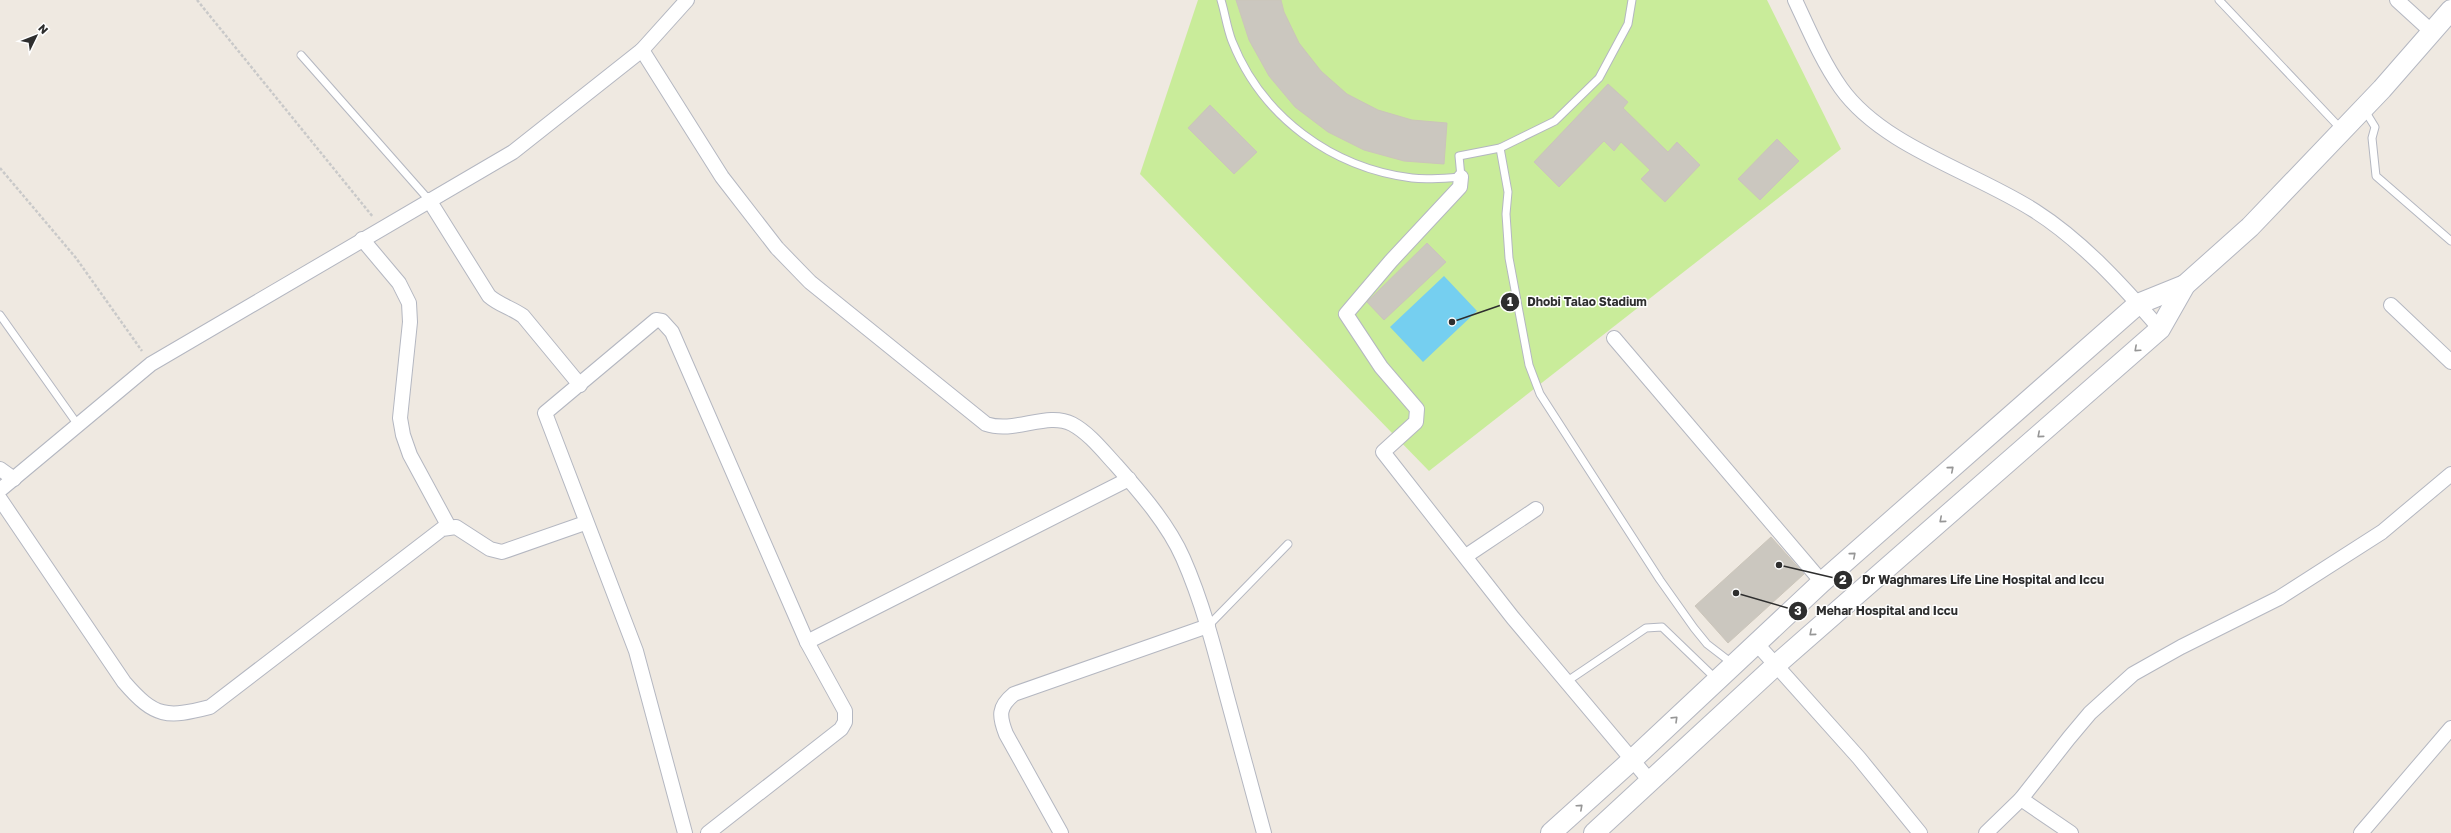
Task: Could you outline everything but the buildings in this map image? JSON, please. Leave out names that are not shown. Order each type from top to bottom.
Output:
[{"type":"street","points":[[0,490],[151,364],[362,239],[513,152],[642,50],[687,0]]},
{"type":"street","points":[[1795,0],[1820,55],[1842,90],[1867,115],[1888,133],[2034,211],[2069,236],[2138,304],[2160,329]]},
{"type":"street","points":[[2397,0],[2432,32]]},
{"type":"street","points":[[1594,833],[1776,665],[2160,329],[2185,285],[2250,227],[2363,108],[2451,10]]},
{"type":"street","points":[[642,50],[722,177],[777,248],[810,282],[986,424],[998,428],[1044,421],[1063,420],[1072,424],[1092,438],[1129,479],[1168,532],[1182,557],[1208,626],[1264,833]]},
{"type":"street","points":[[1461,178],[1460,187],[1391,261],[1346,314],[1381,367],[1417,409],[1416,422],[1383,452],[1466,556],[1513,618],[1650,781]]},
{"type":"street","points":[[430,200],[489,296],[496,302],[516,310],[523,316],[580,385]]},
{"type":"street","points":[[362,239],[399,283],[409,303],[410,322],[400,418],[403,435],[410,455],[449,526]]},
{"type":"street","points":[[1551,833],[1632,760],[1822,582],[2138,304],[2185,285]]},
{"type":"street","points":[[2391,305],[2451,362]]},
{"type":"street","points":[[685,833],[636,651],[585,523],[545,413],[580,385],[650,323],[656,320],[667,326],[672,332],[807,642],[845,711],[845,722],[841,729],[708,833]]},
{"type":"street","points":[[1614,338],[1822,582]]},
{"type":"street","points":[[0,469],[14,478]]},
{"type":"street","points":[[1986,833],[2021,800],[2073,733],[2113,691],[2133,674],[2286,594],[2382,532],[2451,474]]},
{"type":"street","points":[[807,642],[1129,479]]},
{"type":"street","points":[[0,499],[124,682],[138,699],[158,712],[180,715],[210,707],[434,533],[449,526],[456,527],[490,549],[502,552],[585,523]]},
{"type":"street","points":[[1466,556],[1536,509]]},
{"type":"street","points":[[1061,833],[1006,734],[1000,720],[1000,710],[1005,701],[1014,694],[1208,626]]},
{"type":"street","points":[[1756,643],[1859,758],[1920,833]]},
{"type":"street","points":[[2361,833],[2451,728]]},
{"type":"street","points":[[2021,800],[2071,833]]},
{"type":"lane","points":[[1221,0],[1232,41],[1254,84],[1284,120],[1323,149],[1366,169],[1407,177],[1461,178],[1460,156],[1500,148],[1555,121],[1599,78],[1628,24],[1632,0]]},
{"type":"lane","points":[[2220,0],[2342,130]]},
{"type":"lane","points":[[301,55],[430,200]]},
{"type":"lane","points":[[2363,108],[2375,127],[2372,138],[2376,176],[2451,241]]},
{"type":"lane","points":[[1500,148],[1508,192],[1506,214],[1509,258],[1529,365],[1540,394],[1660,580],[1694,628],[1707,644],[1733,664]]},
{"type":"lane","points":[[0,316],[78,425]]},
{"type":"lane","points":[[1208,626],[1288,544]]},
{"type":"lane","points":[[1566,682],[1646,628],[1662,627],[1716,680]]},
{"type":"path","points":[[197,0],[381,228]]},
{"type":"path","points":[[0,168],[76,258],[151,364]]},
{"type":"green space","points":[[1198,0],[1767,0],[1841,149],[1429,471],[1140,174]]},
{"type":"water","points":[[1444,276],[1477,311],[1423,362],[1390,327]]},
{"type":"place","name":"Dhobi Talao Stadium","points":[[1452,322]]},
{"type":"place","name":"Dr Waghmares Life Line Hospital and Iccu","points":[[1779,565]]},
{"type":"place","name":"Mehar Hospital and Iccu","points":[[1736,593]]}]
